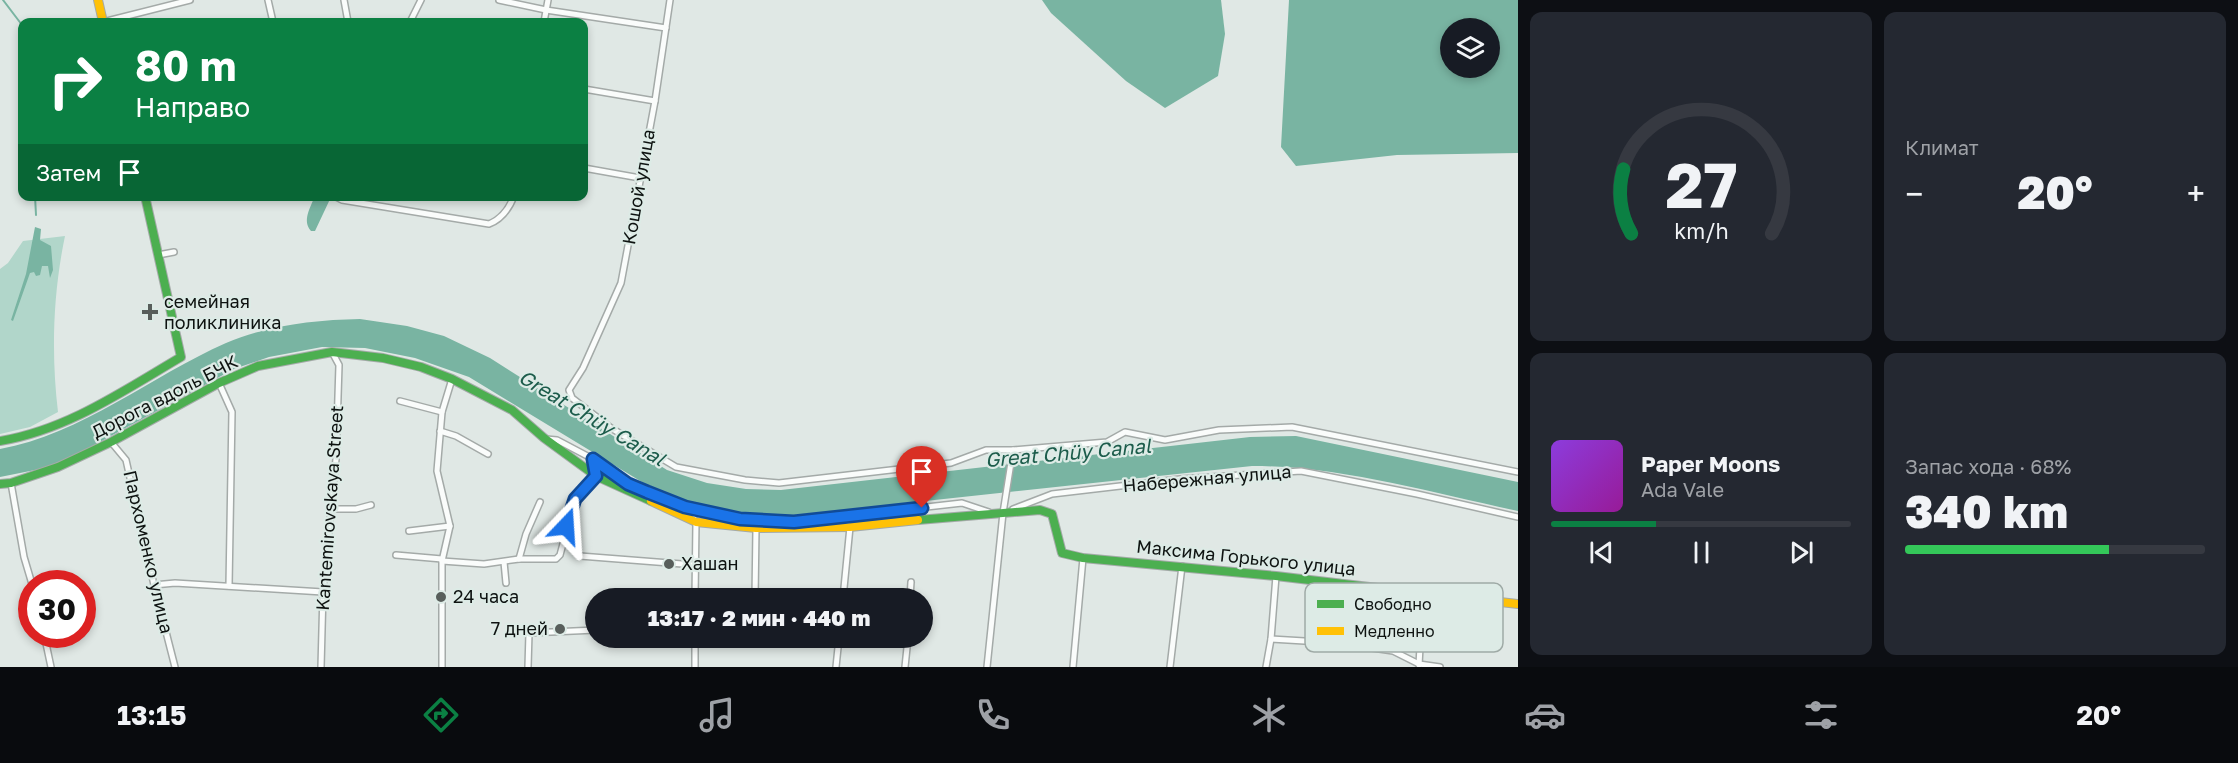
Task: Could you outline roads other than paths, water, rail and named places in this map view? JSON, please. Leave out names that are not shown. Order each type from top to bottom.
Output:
[{"type":"street","points":[[98,0],[102,18]]},
{"type":"street","points":[[119,18],[190,0]]},
{"type":"street","points":[[268,0],[272,18]]},
{"type":"street","points":[[344,0],[347,18]]},
{"type":"street","points":[[412,18],[421,0]]},
{"type":"street","points":[[499,0],[546,10],[666,28]]},
{"type":"street","points":[[545,18],[548,0]]},
{"type":"street","name":"Кошой улица","points":[[670,0],[655,101],[621,283],[584,368],[569,390],[572,398],[611,428],[676,467],[745,480],[778,483],[951,463],[986,450],[1013,454]]},
{"type":"street","points":[[588,90],[655,101]]},
{"type":"street","points":[[588,169],[640,178]]},
{"type":"street","points":[[0,441],[21,440],[87,411],[181,357],[146,201]]},
{"type":"street","points":[[357,201],[489,224],[497,221],[504,214],[511,201]]},
{"type":"street","points":[[158,255],[174,252]]},
{"type":"street","name":"Дорога вдоль БЧК","points":[[0,484],[11,483],[58,467],[111,442],[219,383],[258,366],[332,352],[383,358],[421,367],[452,379],[512,410],[544,438],[596,476],[696,522],[756,528],[850,527],[1003,513]]},
{"type":"street","name":"Kantemirovskaya Street","points":[[321,667],[323,592],[336,459],[339,365],[332,352]]},
{"type":"street","points":[[442,667],[442,560],[450,526],[437,471],[442,412],[452,379]]},
{"type":"street","points":[[219,383],[232,412],[229,586]]},
{"type":"street","points":[[400,401],[442,412]]},
{"type":"street","points":[[987,667],[1004,502],[1013,454],[1107,442],[1125,432],[1166,440],[1219,430],[1292,427],[1518,472]]},
{"type":"street","points":[[440,431],[456,436],[488,453]]},
{"type":"street","points":[[544,438],[557,440],[593,459],[628,484],[685,507],[750,519],[794,522],[962,503],[979,507],[993,514]]},
{"type":"street","name":"Пархоменко улица","points":[[111,442],[126,460],[175,667]]},
{"type":"street","points":[[396,555],[484,564],[556,559],[560,555],[575,499],[596,476],[593,459]]},
{"type":"street","name":"Набережная улица","points":[[1003,513],[1052,494],[1180,479],[1301,471],[1518,517]]},
{"type":"street","points":[[11,483],[28,570]]},
{"type":"street","points":[[519,560],[526,534],[540,502]]},
{"type":"street","points":[[331,509],[356,509],[371,505]]},
{"type":"street","points":[[685,507],[696,522],[695,588]]},
{"type":"street","name":"Максима Горького улица","points":[[1003,513],[1040,510],[1052,514],[1062,553],[1083,558],[1340,583]]},
{"type":"street","points":[[840,515],[850,527],[844,588]]},
{"type":"street","points":[[409,531],[450,526]]},
{"type":"street","points":[[755,588],[756,528]]},
{"type":"street","points":[[580,556],[696,565]]},
{"type":"street","points":[[1074,667],[1083,558]]},
{"type":"street","points":[[504,562],[506,583]]},
{"type":"street","points":[[1170,667],[1182,566]]},
{"type":"street","points":[[1266,667],[1276,576]]},
{"type":"street","points":[[911,582],[911,588]]},
{"type":"street","points":[[154,585],[174,583],[323,592]]},
{"type":"street","name":"Максима Горького улица","points":[[1503,602],[1518,604]]},
{"type":"street","points":[[528,667],[529,633],[585,630]]},
{"type":"street","points":[[1270,639],[1305,641]]},
{"type":"street","points":[[47,648],[51,667]]},
{"type":"street","points":[[695,648],[695,667]]},
{"type":"street","points":[[836,667],[838,648]]},
{"type":"street","points":[[905,667],[907,648]]},
{"type":"street","points":[[1395,652],[1419,666],[1440,667]]},
{"type":"waterway","points":[[3,0],[18,20]]},
{"type":"waterway","points":[[35,201],[36,215]]},
{"type":"place","name":"семейная поликлиника","points":[[150,312]]},
{"type":"place","name":"Хашан","points":[[669,564]]},
{"type":"place","name":"24 часа","points":[[441,597]]},
{"type":"place","name":"7 дней","points":[[560,629]]},
{"type":"water label","name":"Great Chüy Canal","points":[[592,418]]},
{"type":"water label","name":"Great Chüy Canal","points":[[1068,453]]}]
